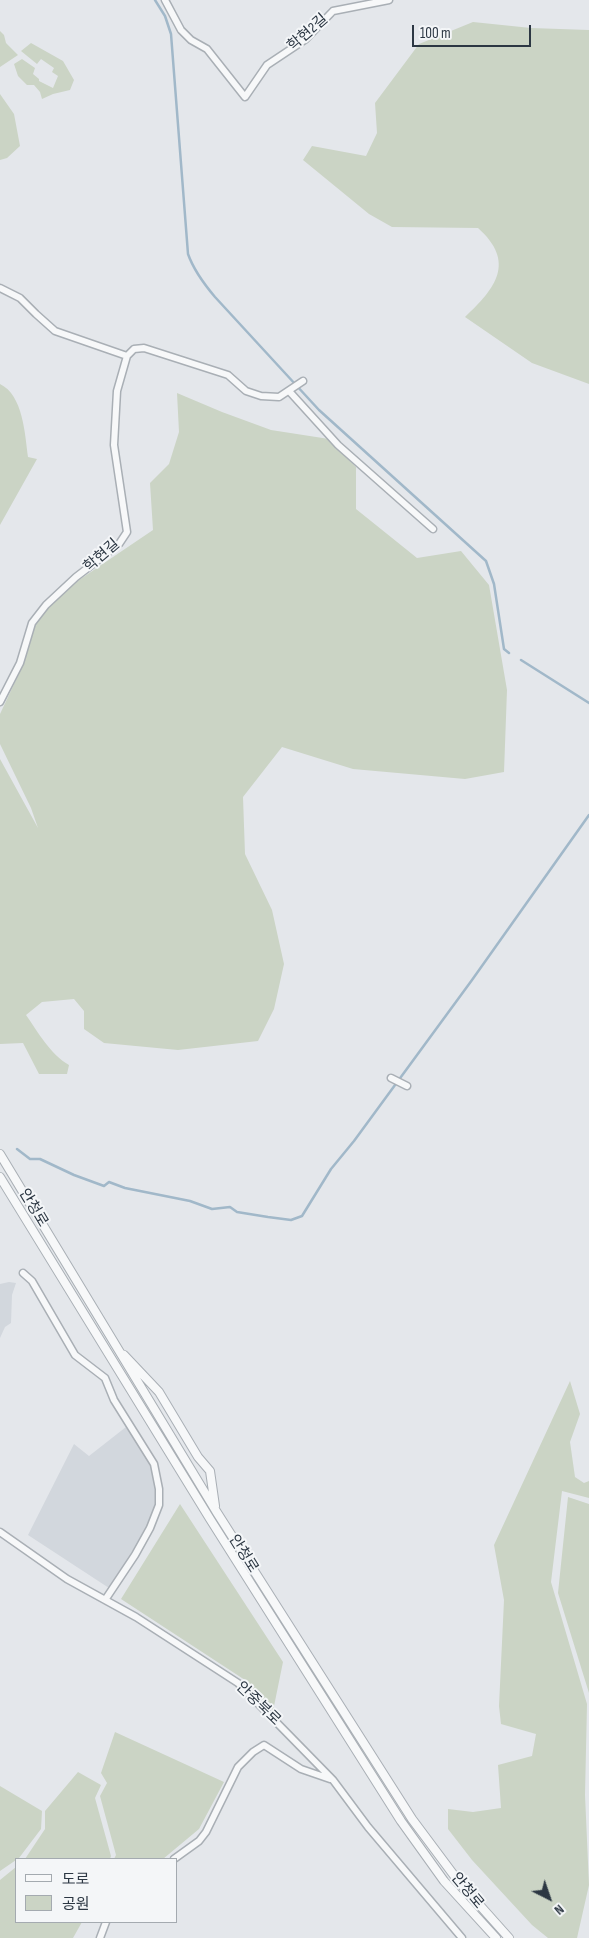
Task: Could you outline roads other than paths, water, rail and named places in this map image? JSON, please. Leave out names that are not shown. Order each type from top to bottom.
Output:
[{"type":"street","name":"학현2길","points":[[165,0],[181,30],[191,40],[207,49],[245,98],[267,66],[306,39],[333,10],[389,0]]},
{"type":"street","points":[[0,288],[20,298],[55,331],[127,356],[134,349],[144,348],[228,375],[246,391],[261,396],[279,398],[303,381]]},
{"type":"street","name":"학현길","points":[[0,702],[20,663],[32,623],[46,605],[119,544],[127,532],[114,445],[116,391],[127,356]]},
{"type":"street","points":[[288,391],[338,445],[433,529]]},
{"type":"street","points":[[391,1078],[407,1086]]},
{"type":"street","name":"안청로","points":[[0,1154],[216,1511],[412,1819],[459,1882],[509,1938]]},
{"type":"street","name":"안청로","points":[[0,1177],[97,1338],[401,1821],[444,1881],[496,1938]]},
{"type":"street","points":[[23,1273],[32,1281],[75,1355],[105,1378],[114,1400],[154,1464],[159,1489],[159,1504],[150,1528],[105,1600]]},
{"type":"street","points":[[113,1343],[159,1392],[198,1457],[210,1471],[216,1511]]},
{"type":"street","name":"안중북로","points":[[0,1532],[67,1579],[136,1617],[238,1684],[333,1780],[368,1827],[462,1938]]},
{"type":"street","points":[[175,1858],[199,1840],[206,1832],[238,1766],[264,1745],[301,1769],[333,1780]]},
{"type":"street","points":[[100,1938],[106,1923]]},
{"type":"waterway","points":[[155,0],[165,16],[171,34],[188,254],[193,266],[215,297],[319,410],[486,561],[494,584],[504,649],[509,653]]},
{"type":"waterway","points":[[521,660],[589,703]]},
{"type":"waterway","points":[[17,1149],[30,1159],[40,1159],[74,1175],[104,1186],[109,1182],[125,1188],[190,1201],[212,1209],[230,1207],[237,1212],[291,1220],[302,1216],[331,1169],[354,1141],[472,980],[589,815]]}]
